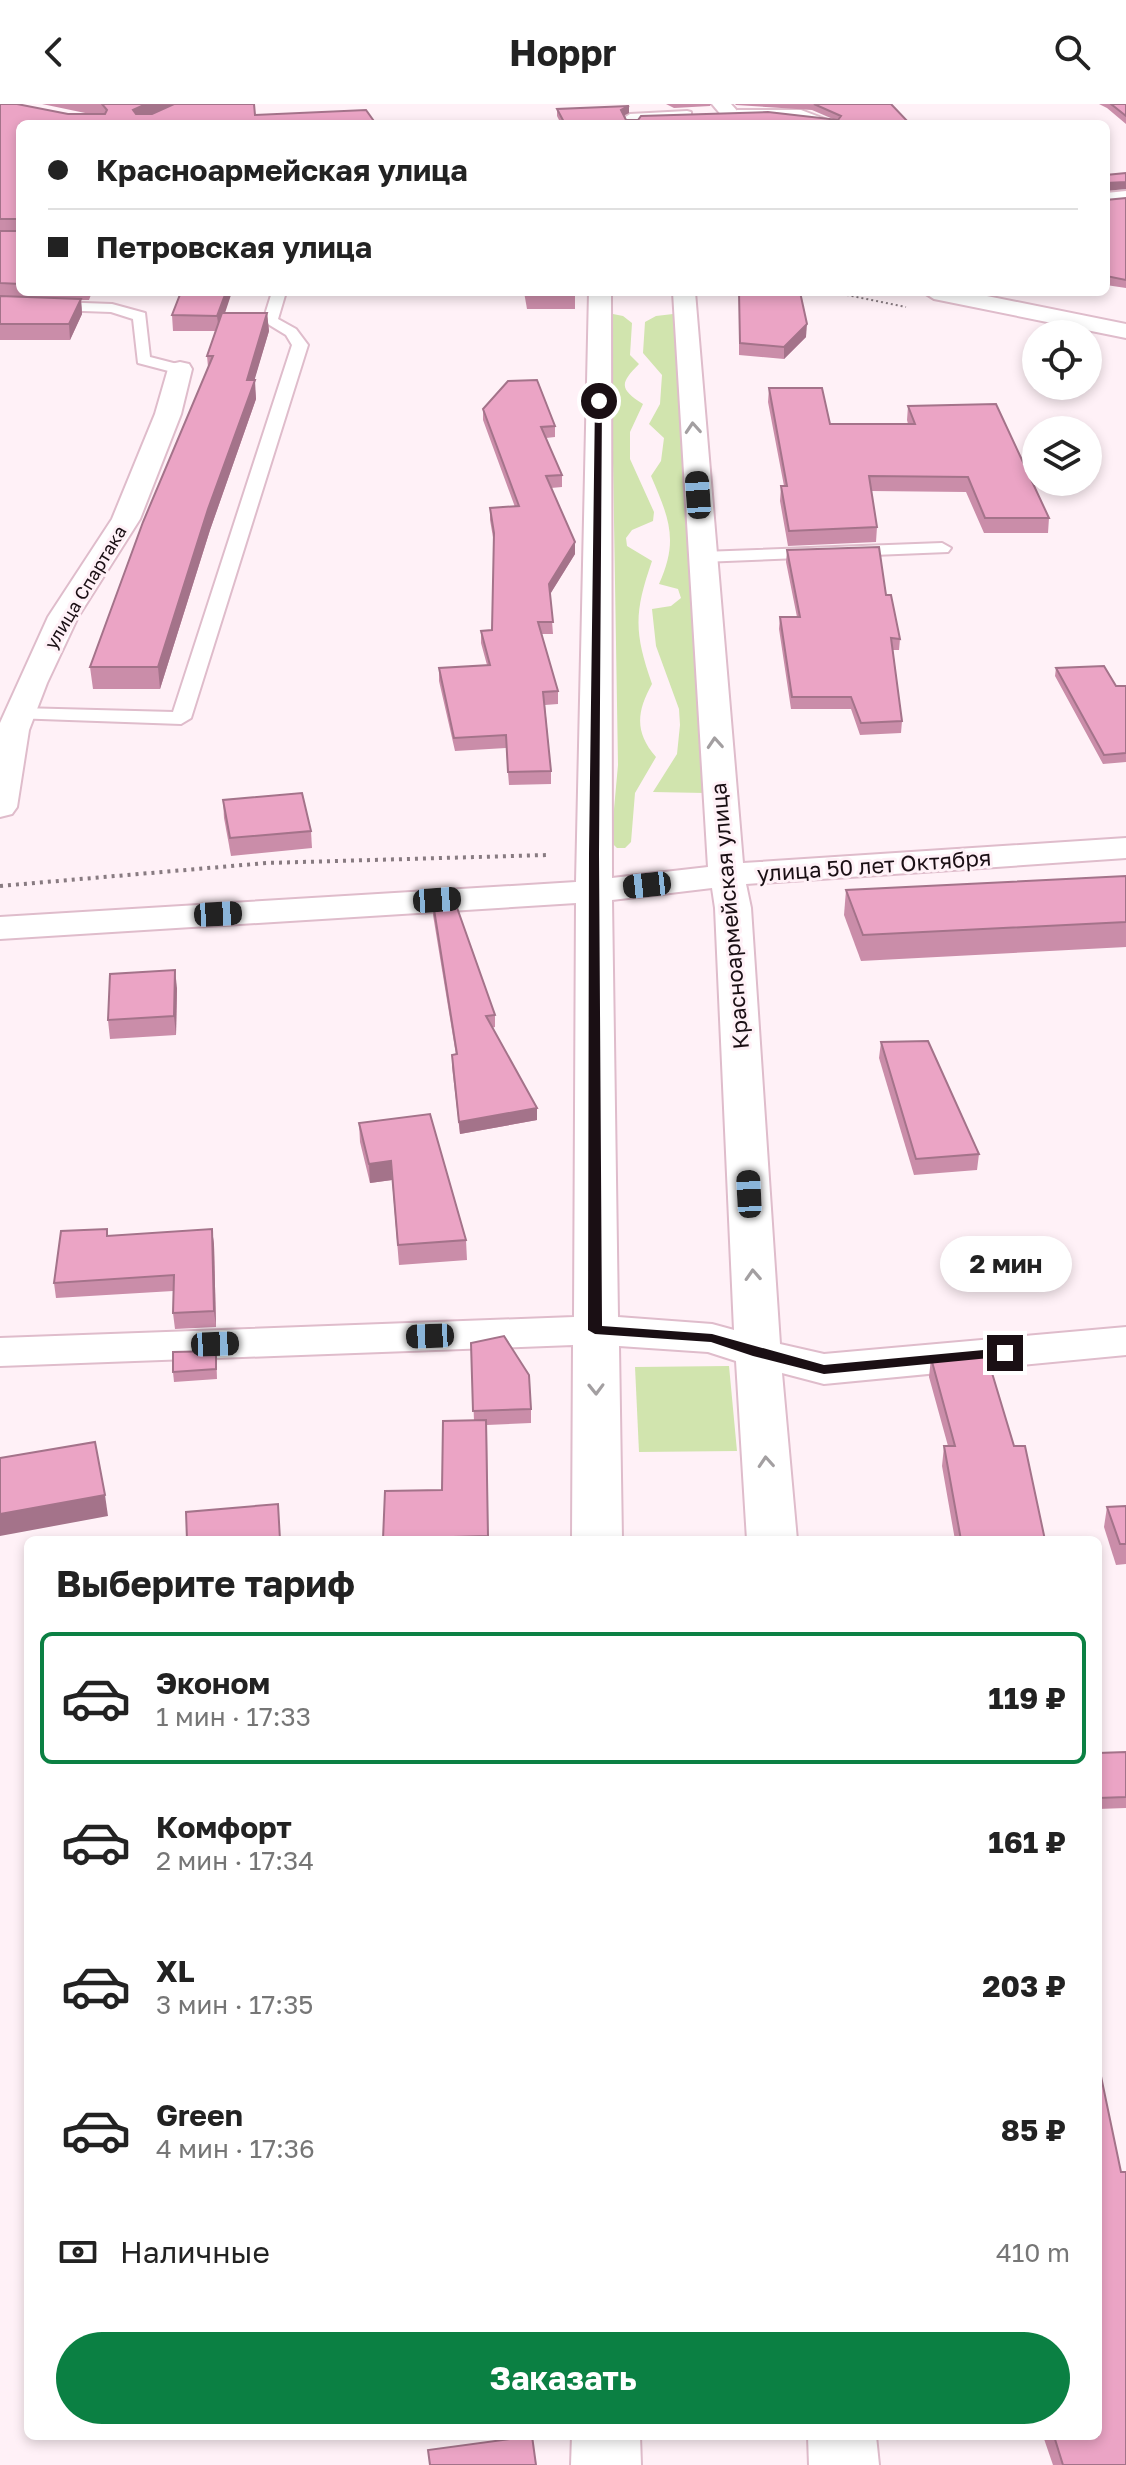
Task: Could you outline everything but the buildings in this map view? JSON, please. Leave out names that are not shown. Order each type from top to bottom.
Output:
[{"type":"street","points":[[597,1536],[595,891],[600,296]]},
{"type":"street","name":"Красноармейская улица","points":[[684,296],[725,876],[733,908],[758,1353],[772,1536]]},
{"type":"street","points":[[954,296],[1126,331]]},
{"type":"street","name":"улица Спартака","points":[[0,807],[13,730],[63,617],[126,519],[168,414],[180,369]]},
{"type":"street","name":"улица 50 лет Октября","points":[[0,928],[595,891],[777,870],[1126,848]]},
{"type":"street","points":[[0,1352],[595,1330],[712,1338],[824,1369],[1126,1341]]},
{"type":"street","points":[[606,2440],[606,2465]]},
{"type":"street","points":[[842,2440],[844,2465]]},
{"type":"lane","points":[[722,110],[801,114],[820,120]]},
{"type":"lane","points":[[631,120],[642,116],[700,114]]},
{"type":"lane","points":[[20,714],[181,718],[300,345],[291,332],[270,321],[278,296]]},
{"type":"lane","points":[[0,304],[112,308],[140,316],[143,360],[180,369]]},
{"type":"lane","points":[[702,557],[942,548]]},
{"type":"green space","points":[[613,314],[623,316],[632,323],[630,355],[639,364],[625,381],[625,386],[643,404],[630,432],[630,459],[654,512],[653,521],[632,530],[626,538],[627,546],[652,561],[638,622],[652,684],[643,703],[640,721],[644,739],[656,757],[635,793],[631,842],[625,848],[617,848],[611,842],[618,765]]},
{"type":"green space","points":[[673,314],[677,317],[705,793],[653,792],[677,754],[680,725],[679,709],[656,646],[652,609],[671,606],[681,598],[678,589],[659,584],[670,542],[667,517],[651,476],[661,461],[664,438],[649,424],[660,404],[662,375],[643,353],[645,322],[656,316]]},
{"type":"green space","points":[[729,1366],[737,1451],[639,1452],[635,1367]]},
{"type":"route","points":[[599,401],[594,854],[595,1330],[712,1338],[824,1369],[1005,1353]]}]
